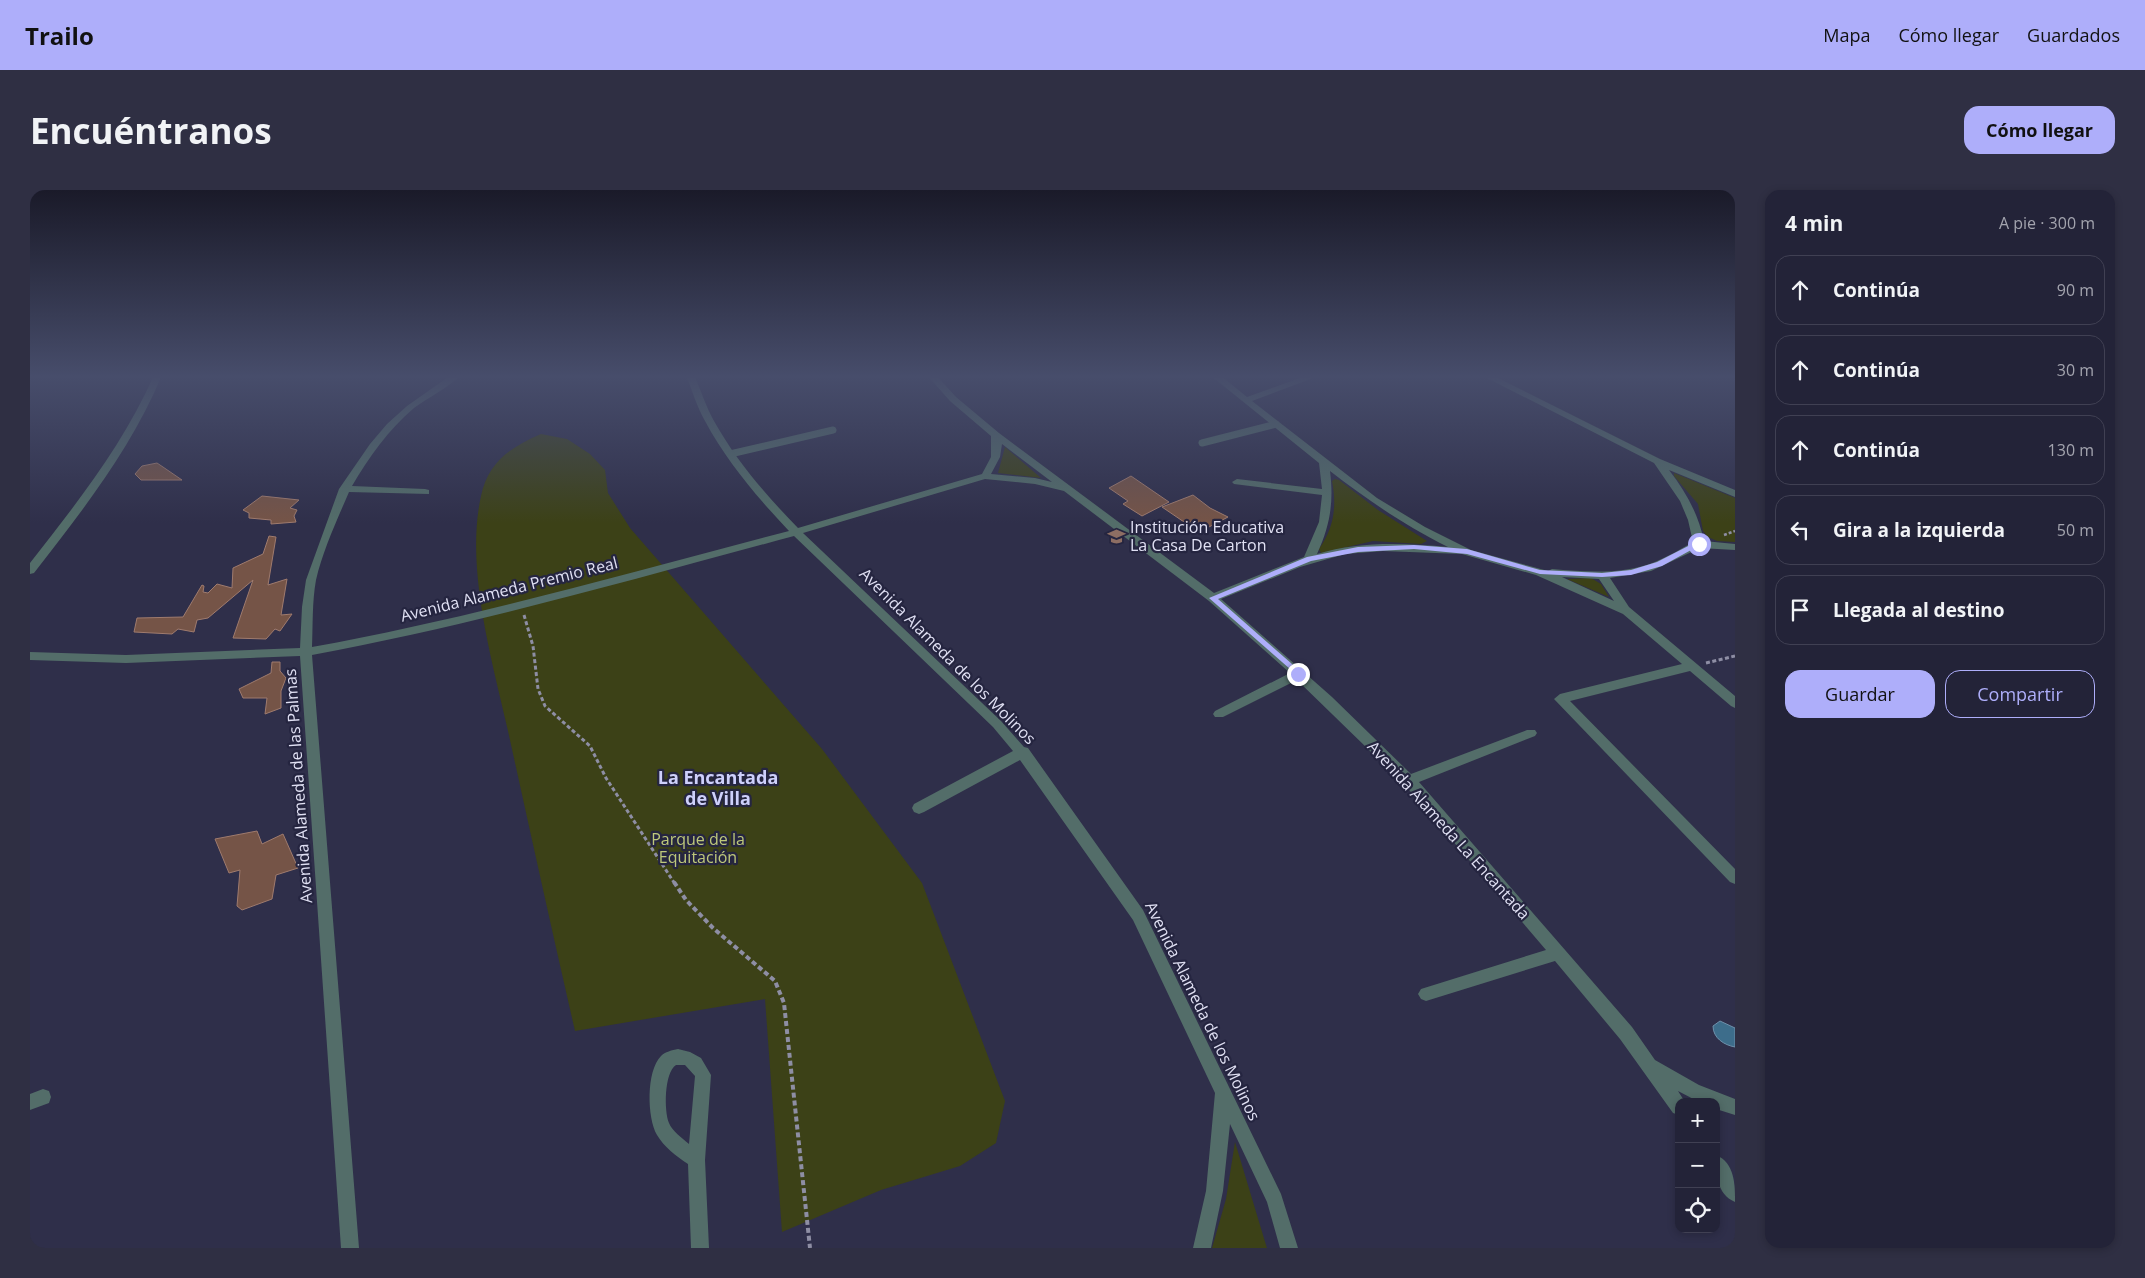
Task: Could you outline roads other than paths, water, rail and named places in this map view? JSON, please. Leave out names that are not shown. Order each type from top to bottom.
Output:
[{"type":"street","points":[[30,570],[109,468],[135,424]]},
{"type":"street","name":"Avenida Alameda de las Palmas","points":[[350,1248],[306,652],[311,580],[333,514],[344,489],[366,452],[392,424]]},
{"type":"street","name":"Avenida Alameda de los Molinos","points":[[712,424],[730,454],[760,494],[796,532],[998,724],[1023,752],[1138,915],[1275,1200],[1289,1248]]},
{"type":"street","name":"Avenida Alameda La Encantada","points":[[982,424],[1064,488],[1213,598],[1298,674],[1409,780],[1558,953],[1650,1064],[1675,1101]]},
{"type":"street","points":[[1276,424],[1373,500],[1421,529],[1467,552],[1540,572],[1627,611]]},
{"type":"street","points":[[1584,424],[1657,461],[1735,494]]},
{"type":"street","points":[[985,476],[995,462],[998,450],[996,436]]},
{"type":"street","points":[[1309,559],[1324,531],[1328,493],[1324,461]]},
{"type":"street","points":[[1657,461],[1692,510],[1699,544]]},
{"type":"street","name":"Avenida Alameda Premio Real","points":[[30,656],[126,659],[306,652],[389,637],[521,605],[796,532],[985,476],[1027,480],[1064,488]]},
{"type":"street","points":[[1237,482],[1328,493]]},
{"type":"street","points":[[344,489],[425,492]]},
{"type":"street","points":[[1540,572],[1602,575],[1631,572],[1660,564],[1699,544],[1735,547]]},
{"type":"street","points":[[1213,598],[1309,559],[1358,549],[1390,547],[1467,552]]},
{"type":"street","points":[[1602,575],[1627,611],[1735,704]]},
{"type":"street","points":[[1693,666],[1560,699],[1735,878]]},
{"type":"street","points":[[1218,714],[1298,674]]},
{"type":"street","points":[[1409,780],[1531,733]]},
{"type":"street","points":[[919,808],[1023,752]]},
{"type":"street","points":[[1426,994],[1558,953]]},
{"type":"street","points":[[696,1160],[673,1141],[663,1130],[659,1120],[660,1075],[663,1066],[671,1060],[683,1056],[694,1059],[704,1075],[696,1160],[700,1248]]},
{"type":"street","points":[[1650,1064],[1710,1100],[1735,1107]]},
{"type":"street","points":[[1202,1248],[1212,1215],[1220,1150],[1223,1091]]},
{"type":"street","points":[[1720,1170],[1735,1193]]},
{"type":"lane","points":[[1202,443],[1275,424]]},
{"type":"lane","points":[[730,454],[833,430]]},
{"type":"water","points":[[1720,1021],[1735,1028],[1735,1047],[1723,1043],[1715,1034],[1713,1026]]},
{"type":"place","name":"Institución Educativa La Casa De Carton","points":[[1116,536]]},
{"type":"district","name":"La Encantada de Villa","points":[[718,787]]},
{"type":"park label","name":"Parque de la Equitación","points":[[698,848]]}]
